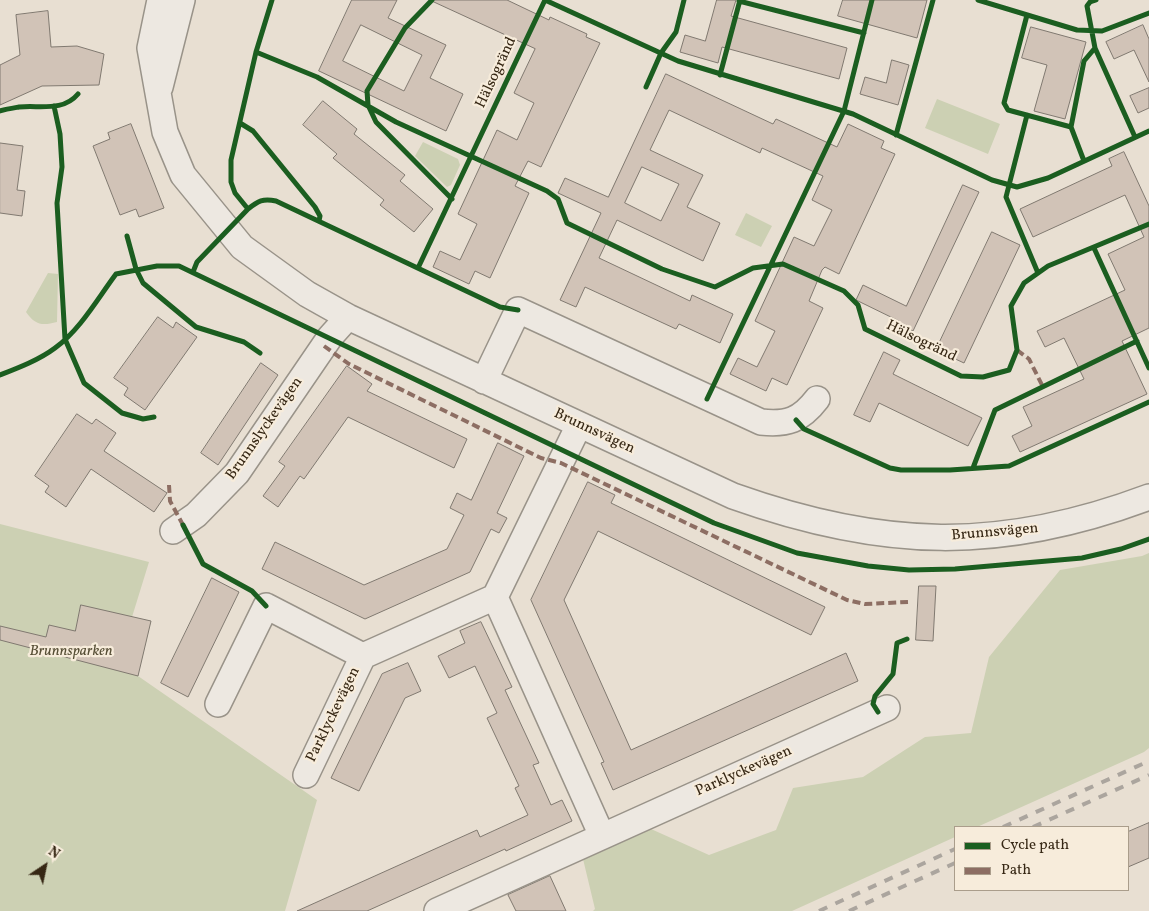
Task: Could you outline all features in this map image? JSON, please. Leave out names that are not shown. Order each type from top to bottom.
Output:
[{"type":"street","name":"Brunnsvägen","points":[[160,0],[150,48],[165,132],[184,175],[242,247],[274,272],[348,316],[733,496],[779,512],[842,528],[911,536],[970,538],[1018,533],[1074,522],[1149,497]]},
{"type":"street","name":"Brunnsvägen","points":[[158,92],[182,0]]},
{"type":"street","points":[[484,381],[518,310],[761,422],[779,424],[796,420],[808,411],[817,399]]},
{"type":"street","name":"Brunnslyckevägen","points":[[173,532],[203,508],[237,473],[330,337],[348,316]]},
{"type":"street","points":[[579,425],[495,597],[602,836]]},
{"type":"street","name":"Parklyckevägen","points":[[306,774],[363,656],[495,597]]},
{"type":"street","name":"Parklyckevägen","points":[[218,704],[266,606],[363,656]]},
{"type":"street","name":"Parklyckevägen","points":[[437,911],[887,708]]},
{"type":"green space","points":[[937,99],[1000,124],[988,154],[925,128]]},
{"type":"green space","points":[[423,142],[458,159],[460,165],[451,185],[447,187],[415,156]]},
{"type":"green space","points":[[746,213],[772,226],[761,247],[735,235]]},
{"type":"green space","points":[[48,273],[58,274],[57,322],[43,324],[33,320],[26,312]]},
{"type":"green space","name":"Brunnsparken","points":[[0,524],[149,562],[132,617],[151,621],[138,676],[317,800],[285,911],[0,911]]},
{"type":"green space","points":[[1149,553],[1149,748],[1144,752],[979,826],[954,826],[954,837],[792,911],[593,911],[595,909],[583,859],[651,829],[709,855],[776,830],[793,788],[863,777],[925,737],[971,733],[989,657],[1060,570],[1142,556]]},
{"type":"building","points":[[352,0],[397,0],[388,18],[446,45],[430,78],[463,94],[446,131],[319,71]],"holes":[[[361,25],[422,55],[404,91],[343,61]]]},
{"type":"building","points":[[430,0],[507,0],[549,20],[550,17],[587,34],[586,37],[600,43],[541,167],[528,161],[515,186],[529,193],[490,278],[475,271],[469,284],[433,267],[440,251],[460,260],[477,224],[458,214],[497,130],[517,140],[534,103],[514,93],[535,49]]},
{"type":"building","points":[[717,0],[736,0],[731,16],[847,48],[839,79],[722,47],[718,63],[680,52],[685,35],[705,41]]},
{"type":"building","points":[[843,0],[927,0],[917,38],[838,16]]},
{"type":"building","points":[[48,11],[51,47],[77,46],[104,54],[99,85],[42,86],[0,105],[0,65],[20,55],[16,15]]},
{"type":"building","points":[[1143,25],[1149,39],[1149,82],[1134,50],[1114,59],[1106,42]]},
{"type":"building","points":[[1031,27],[1086,42],[1065,119],[1034,111],[1047,65],[1022,58]]},
{"type":"building","points":[[892,60],[909,65],[898,105],[860,94],[865,77],[886,83]]},
{"type":"building","points":[[666,74],[773,124],[776,119],[837,147],[848,124],[884,141],[881,148],[895,154],[839,274],[825,267],[822,270],[809,301],[823,308],[787,385],[772,378],[766,391],[730,374],[738,358],[757,367],[775,331],[755,321],[794,237],[814,246],[832,210],[812,200],[823,176],[762,148],[760,153],[669,110],[650,150],[703,175],[687,207],[720,223],[703,261],[617,220],[599,258],[690,301],[692,295],[733,314],[720,343],[679,324],[676,329],[585,287],[576,307],[560,300],[601,213],[558,193],[565,178],[608,197]],"holes":[[[642,167],[679,184],[661,221],[625,203]]]},
{"type":"building","points":[[1149,88],[1149,108],[1138,113],[1130,96]]},
{"type":"building","points":[[323,101],[357,129],[354,134],[405,175],[400,181],[433,209],[414,232],[380,205],[384,200],[333,158],[337,154],[303,125]]},
{"type":"building","points":[[131,124],[164,208],[139,217],[136,209],[120,215],[93,146],[110,139],[108,133]]},
{"type":"building","points":[[0,143],[23,146],[17,190],[25,191],[22,216],[0,213]]},
{"type":"building","points":[[1124,152],[1149,206],[1149,328],[1122,341],[1147,394],[1020,452],[1012,436],[1032,426],[1023,407],[1084,379],[1064,338],[1045,347],[1037,331],[1125,290],[1108,254],[1144,237],[1125,195],[1033,237],[1020,209],[1112,166],[1109,159]]},
{"type":"building","points":[[963,185],[979,192],[913,331],[897,324],[899,321],[856,300],[863,285],[906,306]]},
{"type":"building","points":[[992,232],[1020,245],[964,363],[936,350]]},
{"type":"building","points":[[158,317],[173,328],[176,322],[197,337],[145,410],[124,395],[128,388],[114,378]]},
{"type":"building","points":[[884,352],[900,360],[893,374],[982,418],[968,446],[879,403],[870,422],[854,415]]},
{"type":"building","points":[[261,363],[278,375],[218,465],[201,453]]},
{"type":"building","points":[[347,366],[372,384],[367,391],[467,439],[454,468],[348,417],[304,479],[300,476],[278,507],[263,496],[285,466],[279,462]]},
{"type":"building","points":[[77,414],[92,424],[96,419],[116,433],[104,451],[167,493],[154,512],[91,469],[66,507],[45,492],[49,486],[35,476]]},
{"type":"building","points":[[498,443],[524,456],[497,513],[507,518],[499,533],[491,529],[470,572],[365,619],[262,569],[275,542],[364,585],[447,549],[464,515],[450,508],[457,493],[471,500]]},
{"type":"building","points":[[588,482],[615,495],[611,503],[825,607],[811,635],[598,531],[564,600],[631,750],[846,653],[858,681],[613,790],[601,763],[604,762],[531,600]]},
{"type":"building","points":[[212,578],[239,592],[188,697],[161,683]]},
{"type":"building","points":[[919,586],[936,586],[933,641],[916,640]]},
{"type":"building","points":[[81,605],[151,621],[138,676],[0,640],[0,626],[46,637],[49,625],[75,631]]},
{"type":"building","points":[[481,622],[512,687],[505,690],[539,763],[533,765],[551,805],[562,800],[572,821],[367,911],[297,911],[477,830],[480,837],[528,815],[515,788],[519,786],[487,718],[497,713],[475,666],[449,678],[438,656],[465,643],[460,631]]},
{"type":"building","points":[[408,663],[421,691],[405,698],[359,791],[331,778],[382,674]]},
{"type":"building","points":[[1149,823],[1149,858],[1129,867],[1129,832]]},
{"type":"building","points":[[550,876],[566,911],[516,911],[508,895]]},
{"type":"railway","points":[[1005,826],[1149,761]]},
{"type":"railway","points":[[1035,826],[1149,775]]},
{"type":"railway","points":[[819,911],[954,849]]},
{"type":"railway","points":[[849,911],[954,863]]},
{"type":"marked path","points":[[324,346],[349,364],[541,458],[561,463],[847,600],[865,604],[908,602]]},
{"type":"marked path","points":[[1017,350],[1029,359],[1042,385]]},
{"type":"marked path","points":[[169,485],[170,501],[183,525]]},
{"type":"cycle path","points":[[248,209],[235,193],[231,182],[231,160],[256,52],[272,0]]},
{"type":"cycle path","points":[[432,0],[405,28],[367,91],[368,105],[376,122],[452,199]]},
{"type":"cycle path","points":[[545,0],[678,61],[853,114],[992,180],[1017,187],[1048,178],[1149,131]]},
{"type":"cycle path","name":"Hälsogränd","points":[[418,268],[545,0]]},
{"type":"cycle path","points":[[646,87],[661,53],[676,32],[684,0]]},
{"type":"cycle path","points":[[720,75],[740,0]]},
{"type":"cycle path","points":[[707,399],[844,111],[872,0]]},
{"type":"cycle path","points":[[896,135],[933,0]]},
{"type":"cycle path","points":[[978,0],[1077,30],[1102,31],[1149,13]]},
{"type":"cycle path","points":[[1096,0],[1090,2],[1087,6],[1095,48],[1135,137]]},
{"type":"cycle path","points":[[739,1],[864,33]]},
{"type":"cycle path","points":[[1027,15],[1004,103],[1008,110],[1071,127]]},
{"type":"cycle path","points":[[1084,161],[1071,127],[1084,61],[1095,48]]},
{"type":"cycle path","name":"Hälsogränd","points":[[256,52],[317,77],[396,122],[547,191],[558,199],[567,223],[662,269],[715,287],[753,268],[783,264],[844,291],[858,305],[865,329],[961,376],[983,377],[1009,370],[1017,350],[1011,306],[1024,283],[1048,266],[1149,224]]},
{"type":"cycle path","points":[[0,111],[19,107],[58,105],[72,100],[78,94]]},
{"type":"cycle path","points":[[54,106],[60,134],[62,167],[57,203],[65,339],[84,383],[122,413],[143,419],[154,417]]},
{"type":"cycle path","points":[[1027,115],[1006,197],[1038,273]]},
{"type":"cycle path","points":[[240,123],[253,131],[315,207],[320,216],[319,221]]},
{"type":"cycle path","points":[[193,272],[197,262],[248,209],[261,201],[271,200],[500,307],[518,310]]},
{"type":"cycle path","points":[[127,236],[136,269],[143,283],[196,327],[244,342],[260,353]]},
{"type":"cycle path","points":[[1094,248],[1149,368]]},
{"type":"cycle path","points":[[0,375],[42,356],[64,341],[81,323],[116,274],[157,266],[179,266],[714,523],[797,553],[868,566],[909,570],[955,569],[1082,558],[1121,549],[1149,539]]},
{"type":"cycle path","points":[[973,468],[995,410],[1137,341]]},
{"type":"cycle path","points":[[796,420],[804,429],[890,468],[901,470],[950,470],[1009,466],[1149,402]]},
{"type":"cycle path","points":[[183,525],[203,564],[252,591],[266,606]]},
{"type":"cycle path","points":[[878,712],[873,704],[875,696],[893,674],[897,643],[907,639]]}]
